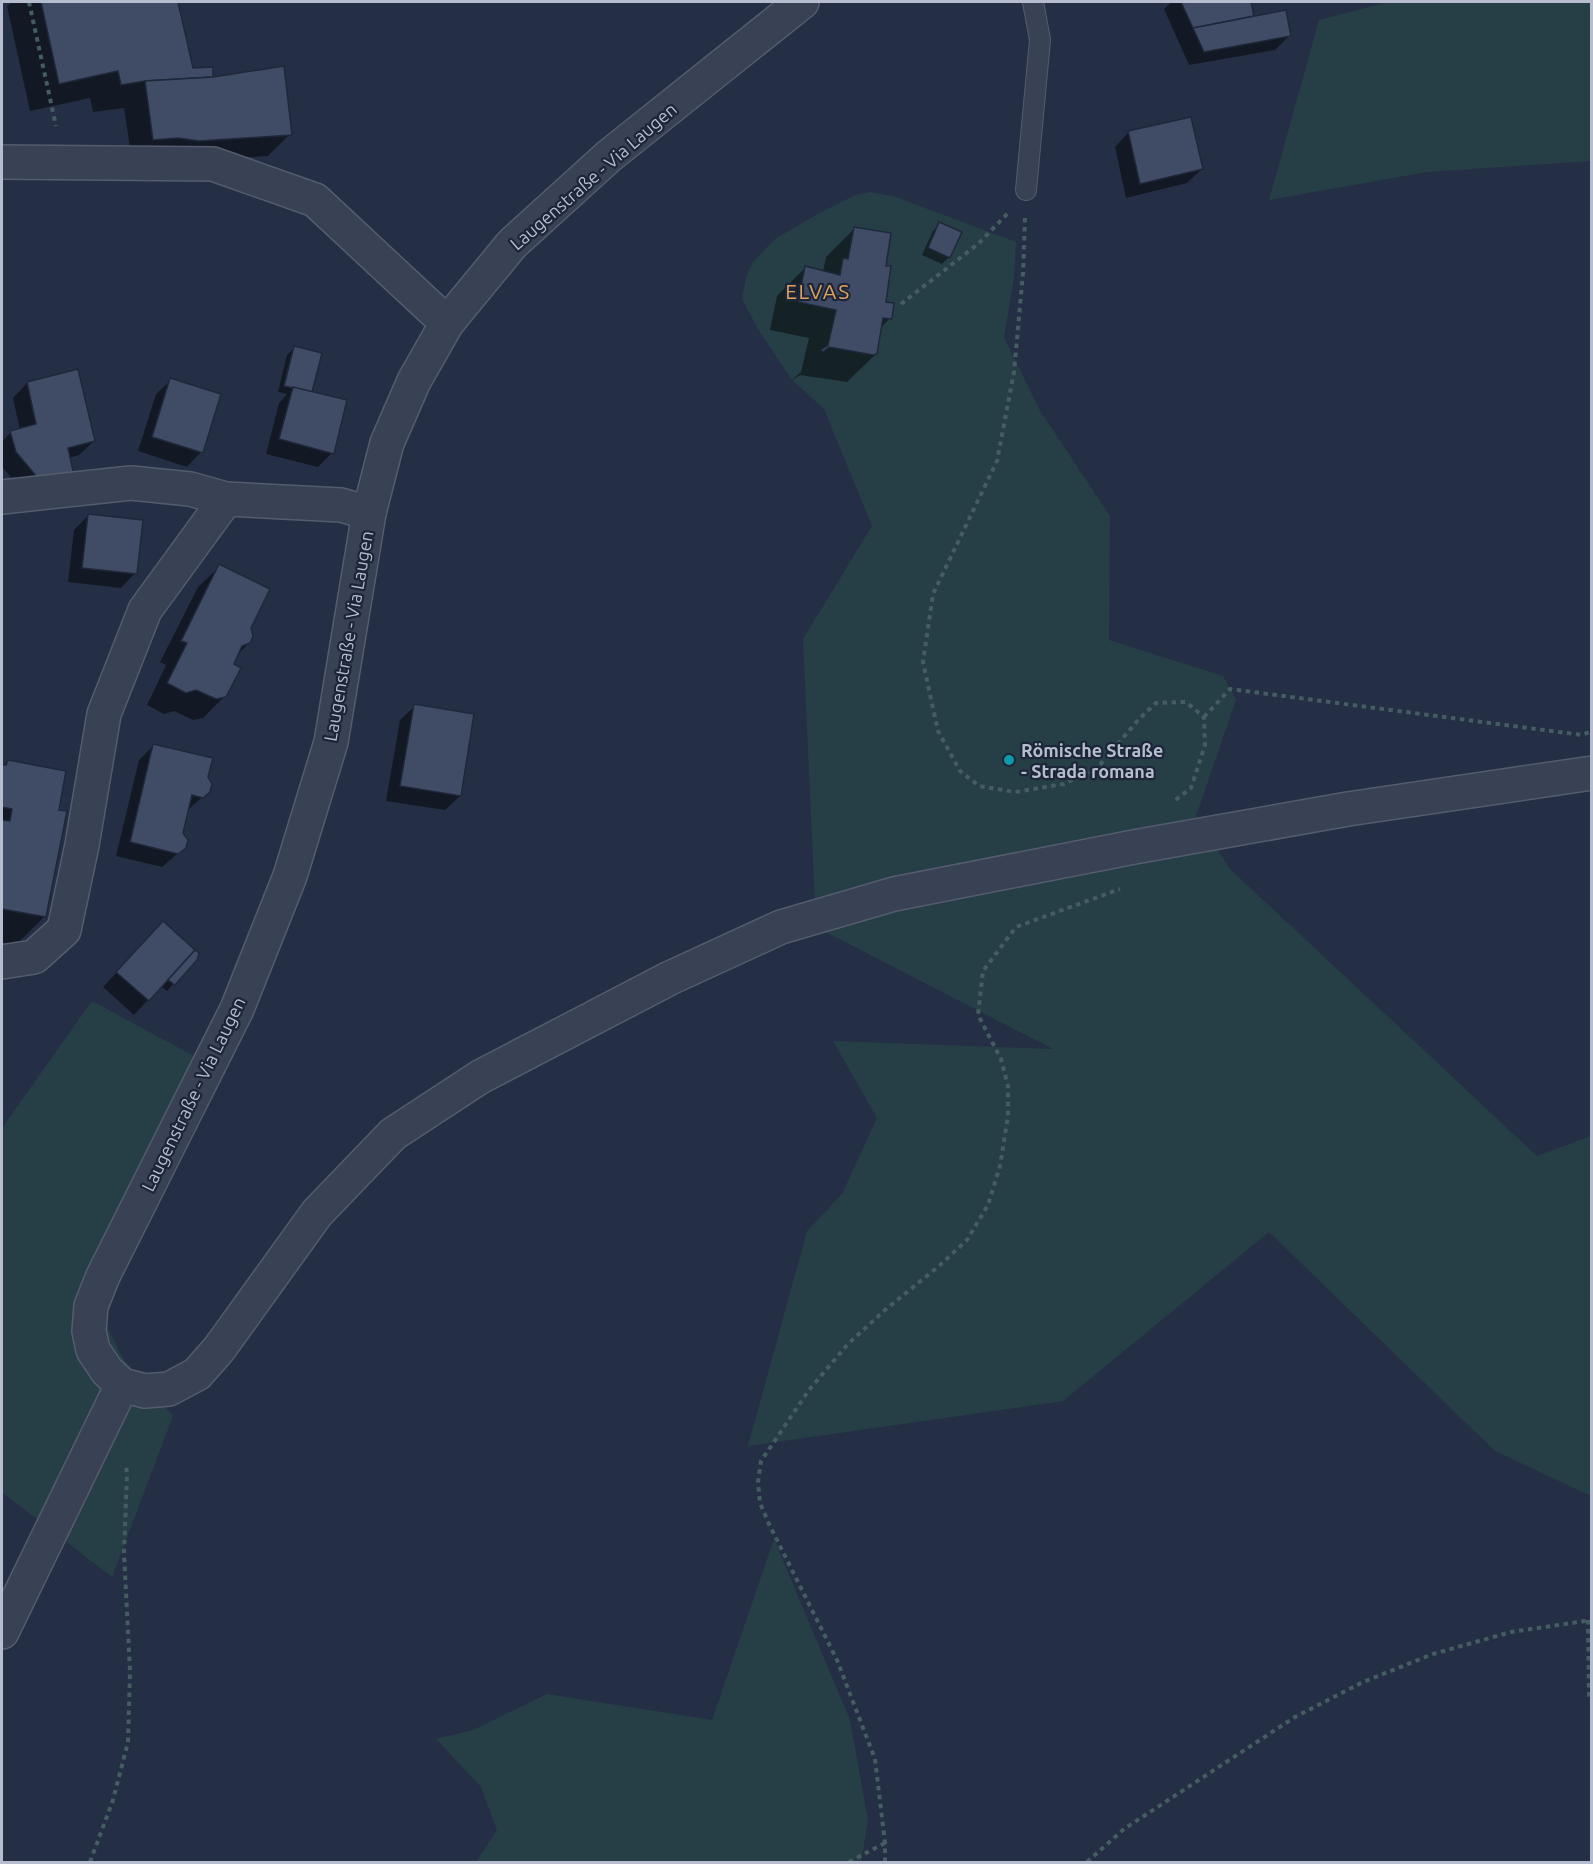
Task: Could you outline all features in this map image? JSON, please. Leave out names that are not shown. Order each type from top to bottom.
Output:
[{"type":"street","name":"Laugenstraße - Via Laugen","points":[[122,1385],[107,1371],[93,1350],[89,1331],[91,1306],[103,1276],[237,1009],[290,876],[331,742],[369,513],[387,443],[414,381],[447,323],[512,244],[609,156],[802,2]]},
{"type":"street","points":[[2,162],[213,164],[315,200],[447,323]]},
{"type":"street","points":[[2,497],[132,483],[190,489],[226,499],[341,505],[369,513]]},
{"type":"street","points":[[2,962],[34,957],[64,930],[82,845],[104,714],[145,610],[226,499]]},
{"type":"street","points":[[2,1632],[122,1385],[145,1391],[169,1389],[197,1374],[219,1349],[324,1205],[393,1134],[480,1077],[670,978],[781,927],[894,894],[1134,847],[1348,809],[1592,774]]},
{"type":"lane","points":[[1026,190],[1040,40],[1033,2]]},
{"type":"path","points":[[28,2],[64,162]]},
{"type":"path","points":[[901,304],[978,244],[1002,221],[1026,190]]},
{"type":"path","points":[[1026,190],[1023,273],[1014,372],[997,461],[933,594],[923,662],[938,731],[960,771],[979,786],[1015,792],[1064,784],[1099,766],[1139,719],[1156,704],[1186,702],[1204,717]]},
{"type":"path","points":[[1167,806],[1191,788],[1205,745],[1204,717],[1230,689],[1582,735],[1592,732]]},
{"type":"path","points":[[885,1863],[885,1843],[874,1759],[837,1660],[760,1503],[758,1482],[761,1461],[809,1390],[848,1344],[967,1240],[988,1204],[1000,1166],[1008,1116],[1008,1086],[1001,1059],[978,1015],[983,971],[1016,927],[1129,886],[1134,847]]},
{"type":"path","points":[[90,1863],[113,1800],[128,1742],[130,1671],[124,1553],[125,1457],[116,1444],[97,1436]]},
{"type":"path","points":[[1087,1863],[1124,1829],[1294,1717],[1363,1682],[1433,1654],[1511,1632],[1590,1620],[1589,1695],[1592,1702]]},
{"type":"path","points":[[849,1863],[885,1843]]},
{"type":"green space","points":[[1389,2],[1591,2],[1591,161],[1427,172],[1269,200],[1319,20]]},
{"type":"green space","points":[[870,192],[893,196],[1016,242],[1014,277],[1004,337],[1039,409],[1110,516],[1109,640],[1223,676],[1236,700],[1196,816],[1230,869],[1537,1156],[1591,1136],[1591,1496],[1495,1451],[1269,1232],[1063,1401],[748,1446],[807,1231],[842,1194],[877,1118],[833,1041],[1053,1049],[816,927],[803,639],[872,526],[824,409],[792,380],[758,329],[742,299],[746,277],[753,262],[775,239],[855,195]]},
{"type":"green space","points":[[92,1001],[216,1068],[102,1316],[122,1357],[173,1416],[112,1577],[2,1492],[2,1128]]},
{"type":"green space","points":[[774,1539],[850,1720],[868,1820],[861,1862],[476,1862],[497,1830],[481,1787],[436,1739],[473,1730],[547,1694],[712,1720]]},
{"type":"building","points":[[41,2],[178,2],[193,68],[213,67],[213,77],[145,81],[121,85],[118,71],[59,84]]},
{"type":"building","points":[[1181,2],[1251,2],[1254,16],[1193,28]]},
{"type":"building","points":[[1286,10],[1291,36],[1204,52],[1193,28]]},
{"type":"building","points":[[284,66],[292,135],[199,141],[178,138],[153,140],[145,81],[213,77]]},
{"type":"building","points":[[1191,117],[1203,169],[1140,184],[1128,131]]},
{"type":"building","points":[[939,222],[962,232],[950,258],[928,248]]},
{"type":"building","points":[[854,227],[891,233],[886,266],[891,266],[886,302],[894,303],[892,319],[883,318],[877,354],[873,355],[829,347],[823,352],[821,350],[828,345],[836,310],[798,302],[805,266],[840,275],[843,258],[848,259]]},
{"type":"building","points":[[294,346],[322,353],[312,392],[284,386]]},
{"type":"building","points":[[78,369],[95,441],[68,448],[74,475],[37,477],[16,452],[10,431],[36,424],[27,382]]},
{"type":"building","points":[[170,378],[221,394],[203,453],[152,437]]},
{"type":"building","points":[[293,387],[347,400],[334,454],[279,439]]},
{"type":"building","points":[[88,514],[143,520],[137,574],[82,568]]},
{"type":"building","points":[[219,564],[270,589],[251,628],[253,636],[250,643],[242,646],[234,664],[241,668],[226,697],[216,699],[196,690],[186,693],[167,683],[187,643],[181,641]]},
{"type":"building","points":[[414,704],[474,714],[461,796],[400,786]]},
{"type":"building","points":[[153,744],[213,758],[208,777],[212,784],[210,792],[203,798],[192,795],[183,833],[188,840],[186,848],[178,854],[130,842]]},
{"type":"building","points":[[8,760],[66,771],[59,810],[67,811],[46,917],[2,909],[2,820],[10,821],[12,809],[2,807],[2,765],[6,765]]},
{"type":"building","points":[[163,921],[195,950],[149,1001],[116,972]]},
{"type":"building","points":[[195,950],[199,953],[197,960],[175,985],[168,980]]},
{"type":"place","name":"Römische Straße - Strada romana","points":[[1009,760]]},
{"type":"district","name":"ELVAS","points":[[818,291]]}]
